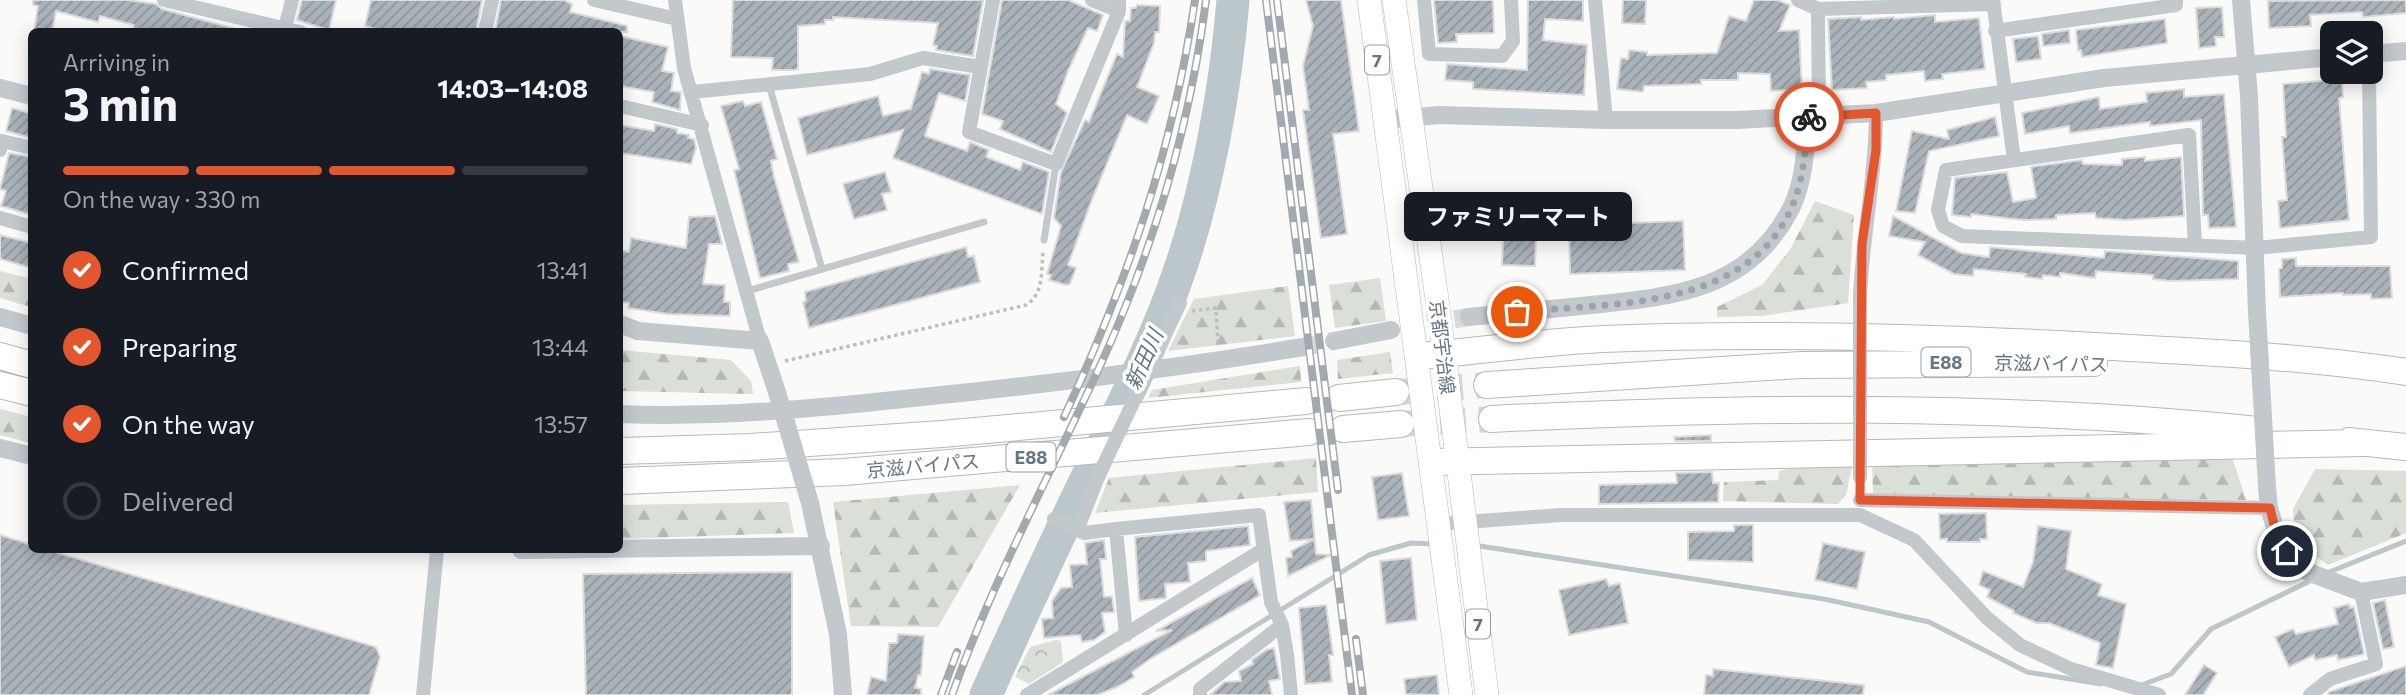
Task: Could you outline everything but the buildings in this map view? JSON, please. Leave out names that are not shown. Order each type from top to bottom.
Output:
[{"type":"highway","points":[[1418,356],[1600,339],[1781,334],[1994,340],[2209,352],[2324,360],[2406,372]]},
{"type":"highway","points":[[0,356],[28,364]]},
{"type":"highway","name":"京滋バイパス","points":[[1487,385],[1723,368],[1964,362],[2198,366],[2406,378]]},
{"type":"highway","points":[[0,384],[28,392]]},
{"type":"highway","points":[[1339,398],[1396,393]]},
{"type":"highway","name":"京滋バイパス","points":[[623,451],[737,448],[929,435],[1306,401]]},
{"type":"highway","points":[[1492,419],[1695,409],[1975,412],[2199,424],[2406,447]]},
{"type":"highway","points":[[1343,429],[1401,424]]},
{"type":"highway","name":"京滋バイパス","points":[[623,481],[872,470],[1309,432]]},
{"type":"highway","points":[[1445,460],[2363,443]]},
{"type":"main road","name":"京都宇治線","points":[[1369,0],[1418,356],[1467,537],[1487,695]]},
{"type":"main road","name":"京都宇治線","points":[[1394,0],[1444,354],[1445,460],[1442,537],[1461,695]]},
{"type":"street","points":[[164,0],[285,28],[292,0]]},
{"type":"street","points":[[486,28],[492,0]]},
{"type":"street","points":[[594,0],[677,19]]},
{"type":"street","points":[[675,0],[684,68],[760,341],[778,392],[821,546],[838,634],[843,695]]},
{"type":"street","points":[[993,0],[969,132],[1056,164],[1119,6],[1091,0]]},
{"type":"street","points":[[1424,0],[1429,54],[1502,57],[1513,41],[1511,0]]},
{"type":"street","points":[[1595,0],[1606,120]]},
{"type":"street","points":[[1798,0],[1818,9],[1993,2],[2014,160]]},
{"type":"street","points":[[1995,30],[2176,5],[2176,0]]},
{"type":"street","points":[[2241,0],[2267,486],[2279,540],[2308,572],[2336,585],[2361,592],[2406,585]]},
{"type":"street","points":[[1469,317],[1639,300],[1689,291],[1743,267],[1772,240],[1790,212],[1802,177],[1814,116],[1818,9]]},
{"type":"street","points":[[2383,53],[2406,51]]},
{"type":"street","points":[[692,92],[870,74],[923,58],[980,67]]},
{"type":"street","points":[[1385,120],[1439,114],[1606,120],[1876,113],[2004,92],[2320,58]]},
{"type":"street","points":[[2195,245],[2189,135],[1946,170],[1938,210],[1943,226],[1962,236],[2256,248],[2371,237],[2369,84]]},
{"type":"street","points":[[0,88],[28,95]]},
{"type":"street","points":[[623,107],[702,125]]},
{"type":"street","points":[[1860,508],[1862,244],[1876,150],[1876,113]]},
{"type":"street","points":[[0,150],[2,141],[28,147]]},
{"type":"street","points":[[0,218],[28,225]]},
{"type":"street","points":[[1076,528],[1161,343],[1182,307]]},
{"type":"street","points":[[0,317],[28,325]]},
{"type":"street","points":[[623,325],[638,331],[760,341]]},
{"type":"street","points":[[1334,341],[1391,330]]},
{"type":"street","points":[[623,414],[763,411],[880,402],[1144,373],[1303,347]]},
{"type":"street","points":[[0,448],[28,455]]},
{"type":"street","points":[[1442,537],[1467,537],[1561,515],[1860,508],[2270,508]]},
{"type":"street","points":[[1860,508],[1914,540],[1987,618],[2020,645],[2071,669],[2159,695]]},
{"type":"street","points":[[1054,519],[1084,533],[1259,515],[1271,602],[1280,621],[1290,695]]},
{"type":"street","points":[[1116,529],[1126,635]]},
{"type":"street","points":[[623,549],[821,546]]},
{"type":"street","points":[[1027,695],[1264,549]]},
{"type":"street","points":[[424,695],[437,553]]},
{"type":"street","points":[[2310,695],[2330,679],[2376,664],[2361,592]]},
{"type":"street","points":[[1200,695],[1200,689],[1280,621]]},
{"type":"lane","points":[[769,84],[822,269]]},
{"type":"lane","points":[[1044,240],[1056,164]]},
{"type":"lane","points":[[747,291],[984,222]]},
{"type":"path","points":[[783,361],[1026,305],[1035,299],[1038,292],[1044,240]]},
{"type":"path","points":[[1182,307],[1216,308],[1218,344]]},
{"type":"green space","points":[[1815,201],[1854,215],[1848,303],[1762,316],[1717,317],[1717,307],[1762,285],[1791,248]]},
{"type":"green space","points":[[0,271],[28,278],[28,306],[0,298]]},
{"type":"green space","points":[[1380,278],[1386,321],[1335,328],[1329,285]]},
{"type":"green space","points":[[1288,286],[1295,336],[1168,351],[1194,299]]},
{"type":"green space","points":[[623,350],[731,360],[751,381],[753,394],[623,391]]},
{"type":"green space","points":[[1390,352],[1393,373],[1338,379],[1337,360]]},
{"type":"green space","points":[[1300,366],[1301,382],[1148,398],[1152,390]]},
{"type":"green space","points":[[0,409],[28,416],[28,442],[0,435]]},
{"type":"green space","points":[[2231,454],[2246,500],[1873,495],[1872,455]]},
{"type":"green space","points":[[1316,458],[1318,492],[1095,513],[1109,478]]},
{"type":"green space","points":[[1824,461],[1853,462],[1846,495],[1838,504],[1723,501],[1724,482],[1778,480],[1779,471]]},
{"type":"green space","points":[[2315,469],[2406,471],[2406,533],[2328,565],[2295,541],[2293,509]]},
{"type":"green space","points":[[1020,485],[938,627],[851,626],[833,502]]},
{"type":"green space","points":[[788,502],[794,533],[623,539],[623,505]]},
{"type":"green space","points":[[1061,641],[1063,662],[1029,684],[1015,677],[1030,647]]},
{"type":"waterway","name":"新田川","points":[[986,695],[1138,373],[1178,275],[1198,210],[1214,139],[1226,68],[1233,0]]},
{"type":"waterway","points":[[2327,573],[2406,541]]},
{"type":"waterway","points":[[1144,695],[1369,555],[1411,543],[1435,544]]},
{"type":"waterway","points":[[1473,545],[1824,599],[1929,622],[2027,672],[2101,684]]},
{"type":"waterway","points":[[2139,686],[2171,674],[2211,629],[2312,580]]},
{"type":"tunnel","points":[[1401,328],[1469,317]]},
{"type":"tunnel","points":[[1303,347],[1334,341]]},
{"type":"tunnel","points":[[1398,392],[1487,385]]},
{"type":"tunnel","points":[[1401,424],[1492,419]]},
{"type":"railway","points":[[1064,417],[1109,314],[1145,213],[1174,110],[1195,0]]},
{"type":"railway","points":[[952,695],[1003,570],[1100,366],[1137,278],[1153,233],[1179,141],[1206,0]]},
{"type":"railway","points":[[1266,0],[1352,695]]},
{"type":"railway","points":[[1277,0],[1338,490]]},
{"type":"railway","points":[[1356,639],[1363,695]]},
{"type":"railway","points":[[941,695],[957,652]]},
{"type":"way so far","points":[[1517,312],[1639,300],[1689,291],[1743,267],[1772,240],[1790,212],[1802,177],[1809,117]]},
{"type":"place","name":"ファミリーマート","points":[[1517,312]]},
{"type":"route","points":[[1809,117],[1876,113],[1876,150],[1862,244],[1860,500],[2270,508],[2279,540],[2287,551]]}]
